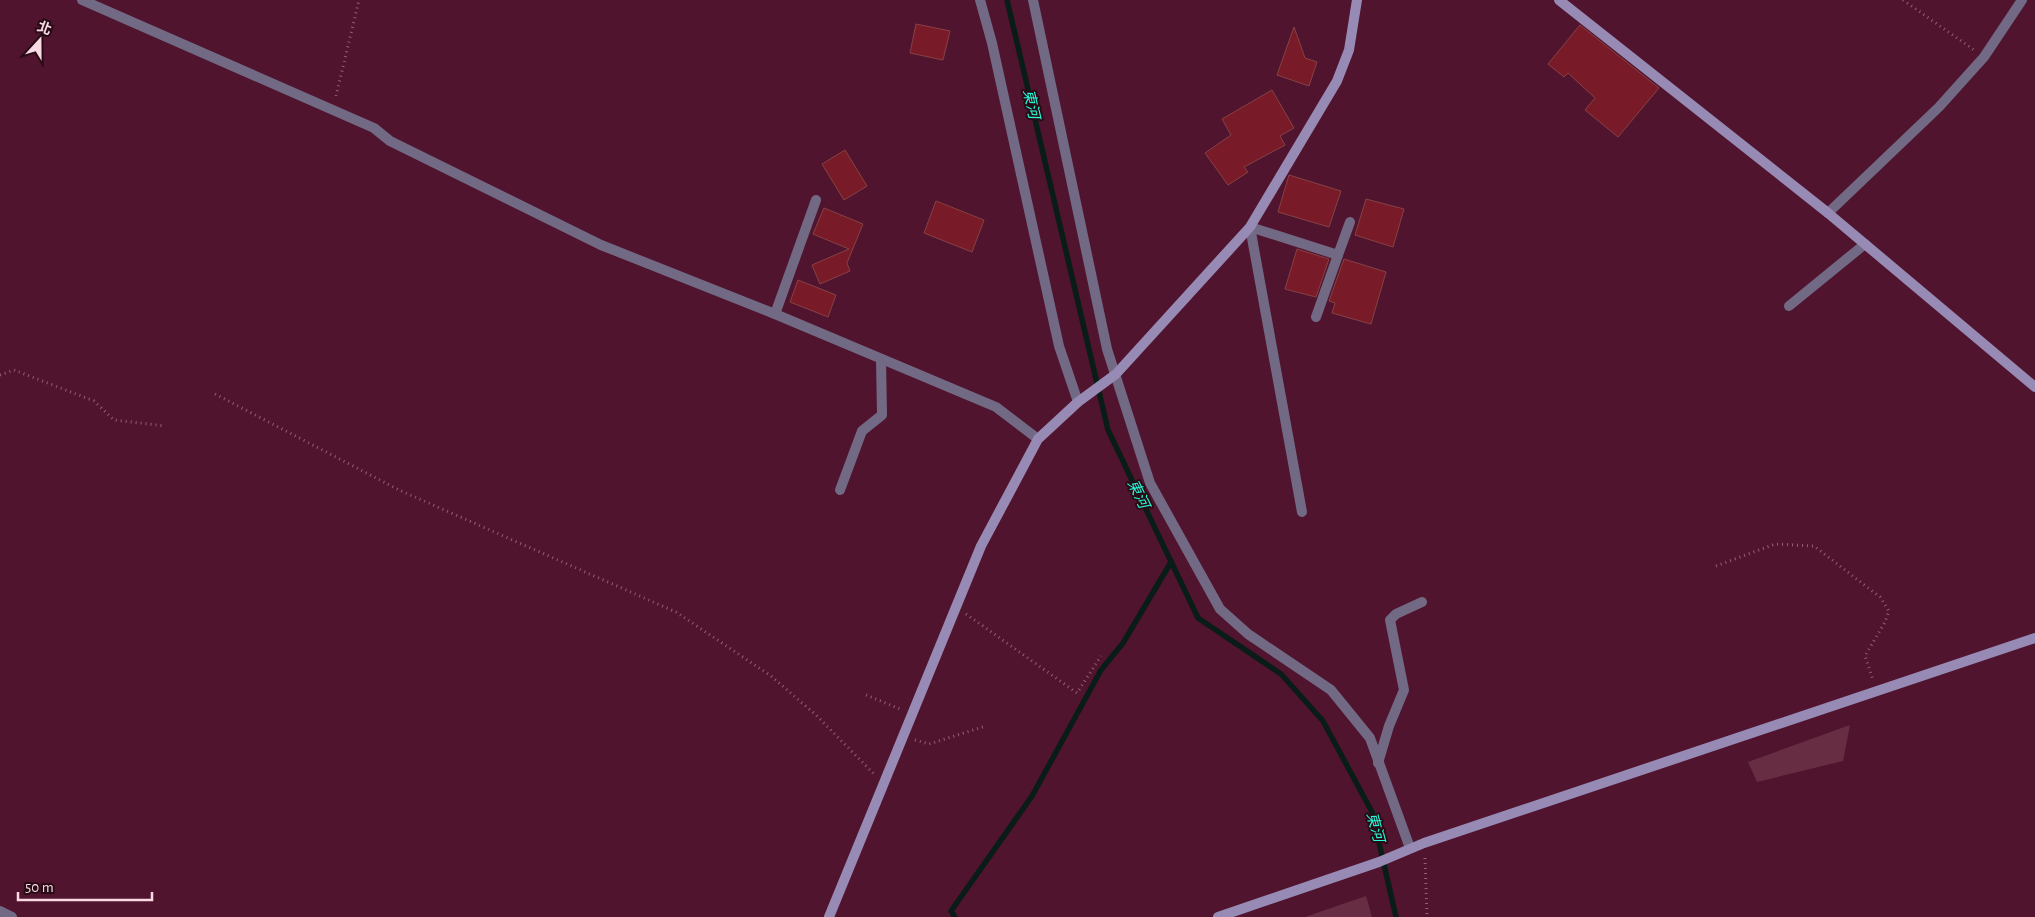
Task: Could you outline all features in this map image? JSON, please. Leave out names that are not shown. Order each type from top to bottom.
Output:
[{"type":"street","points":[[829,917],[882,783],[981,546],[1038,440],[1078,402],[1116,374],[1250,227],[1337,81],[1349,50],[1357,0]]},
{"type":"street","points":[[1560,0],[1828,213],[2035,387]]},
{"type":"street","points":[[1218,917],[1379,862],[1424,843],[2035,638]]},
{"type":"lane","points":[[82,0],[374,128],[390,141],[602,245],[776,314],[996,407],[1038,440]]},
{"type":"lane","points":[[980,0],[992,43],[1059,346],[1078,402]]},
{"type":"lane","points":[[1033,0],[1106,349],[1116,374],[1150,483],[1220,610],[1248,634],[1330,690],[1370,738],[1410,848]]},
{"type":"lane","points":[[1828,213],[1939,107],[1984,56],[2022,0]]},
{"type":"lane","points":[[776,314],[816,200]]},
{"type":"lane","points":[[1316,317],[1350,222]]},
{"type":"lane","points":[[1302,512],[1250,227],[1338,255]]},
{"type":"lane","points":[[1788,306],[1865,244]]},
{"type":"lane","points":[[840,490],[862,431],[882,415],[880,359]]},
{"type":"lane","points":[[1378,763],[1389,726],[1404,690],[1390,620],[1396,614],[1422,602]]},
{"type":"lane","points":[[0,911],[12,917]]},
{"type":"path","points":[[332,111],[359,0]]},
{"type":"path","points":[[1903,0],[1984,56]]},
{"type":"path","points":[[0,375],[14,370],[94,401],[114,420],[165,426]]},
{"type":"path","points":[[215,394],[399,490],[676,612],[771,676],[816,715],[882,783]]},
{"type":"path","points":[[1716,566],[1774,544],[1814,546],[1880,597],[1889,611],[1886,622],[1865,656],[1876,690]]},
{"type":"path","points":[[956,607],[1077,692],[1101,656]]},
{"type":"path","points":[[866,695],[911,713]]},
{"type":"path","points":[[902,736],[929,744],[986,726]]},
{"type":"path","points":[[1424,843],[1427,917]]},
{"type":"shaded area","points":[[1850,725],[1843,761],[1757,782],[1748,762]]},
{"type":"shaded area","points":[[1366,896],[1372,917],[1305,917]]},
{"type":"building","points":[[916,24],[950,31],[943,60],[910,53]]},
{"type":"building","points":[[1580,25],[1659,88],[1618,137],[1585,110],[1595,98],[1568,73],[1564,77],[1548,64]]},
{"type":"building","points":[[1294,27],[1305,58],[1317,62],[1309,86],[1277,75]]},
{"type":"building","points":[[1272,90],[1294,128],[1280,136],[1285,145],[1244,167],[1248,172],[1228,185],[1205,153],[1231,135],[1222,119]]},
{"type":"building","points":[[845,150],[867,186],[844,200],[822,164]]},
{"type":"building","points":[[1289,175],[1341,191],[1329,227],[1278,212]]},
{"type":"building","points":[[1366,199],[1404,209],[1393,247],[1355,235]]},
{"type":"building","points":[[936,201],[984,220],[972,252],[924,233]]},
{"type":"building","points":[[824,208],[863,224],[847,263],[850,271],[820,284],[812,265],[849,249],[813,234]]},
{"type":"building","points":[[1297,249],[1329,259],[1316,297],[1285,289]]},
{"type":"building","points":[[1344,259],[1386,272],[1371,324],[1332,313],[1335,303],[1329,301]]},
{"type":"building","points":[[798,280],[836,295],[828,317],[790,302]]},
{"type":"waterway","name":"東河","points":[[1007,0],[1108,430],[1198,618],[1281,674],[1323,721],[1372,812],[1396,917]]},
{"type":"waterway","points":[[955,917],[951,911],[1032,796],[1101,670],[1123,643],[1171,562]]}]
